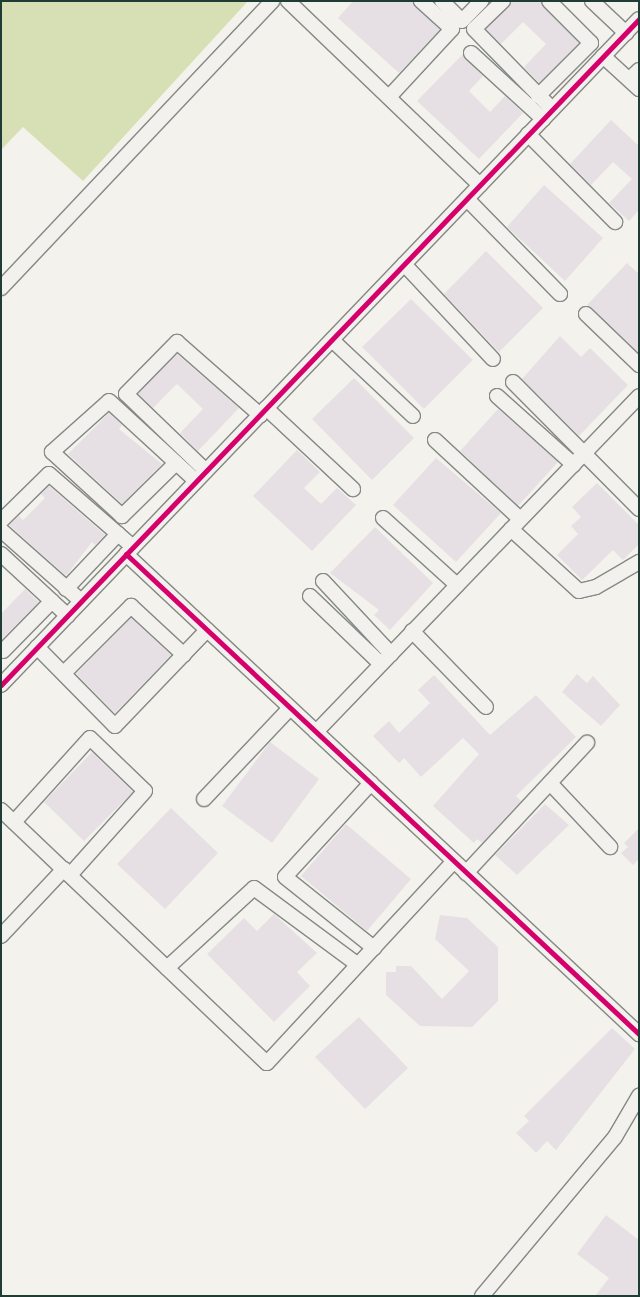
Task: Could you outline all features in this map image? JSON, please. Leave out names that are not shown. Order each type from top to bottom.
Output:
[{"type":"street","points":[[1,288],[272,1]]},
{"type":"street","points":[[288,1],[480,185]]},
{"type":"street","points":[[389,97],[452,29],[422,1]]},
{"type":"street","points":[[442,1],[462,21],[481,1]]},
{"type":"street","points":[[503,1],[474,28],[538,96],[548,114]]},
{"type":"street","points":[[538,96],[591,43],[549,1]]},
{"type":"street","points":[[592,1],[626,33]]},
{"type":"street","points":[[3,679],[19,666],[68,616],[639,19]]},
{"type":"street","points":[[471,53],[548,114]]},
{"type":"street","points":[[604,56],[639,90]]},
{"type":"street","points":[[639,70],[635,74],[639,77]]},
{"type":"street","points":[[528,134],[614,222]]},
{"type":"street","points":[[466,199],[560,294]]},
{"type":"street","points":[[404,264],[493,359]]},
{"type":"street","points":[[586,314],[639,365]]},
{"type":"street","points":[[332,340],[413,416]]},
{"type":"street","points":[[206,471],[126,394],[177,342],[263,411],[353,489]]},
{"type":"street","points":[[514,382],[639,508]]},
{"type":"street","points":[[497,396],[574,464]]},
{"type":"street","points":[[316,732],[639,396]]},
{"type":"street","points":[[176,463],[122,516],[52,452],[109,401],[196,481]]},
{"type":"street","points":[[434,440],[578,591],[596,587],[639,562]]},
{"type":"street","points":[[1,521],[49,474],[118,534],[130,551],[207,630],[639,1034]]},
{"type":"street","points":[[383,518],[457,585]]},
{"type":"street","points":[[1,530],[81,601]]},
{"type":"street","points":[[66,589],[118,534]]},
{"type":"street","points":[[1,554],[68,616]]},
{"type":"street","points":[[323,581],[386,659]]},
{"type":"street","points":[[310,596],[386,659]]},
{"type":"street","points":[[19,666],[2,651],[52,602]]},
{"type":"street","points":[[64,673],[131,606],[184,654]]},
{"type":"street","points":[[37,647],[115,726],[207,630]]},
{"type":"street","points":[[412,631],[486,707]]},
{"type":"street","points":[[204,799],[290,708]]},
{"type":"street","points":[[1,936],[67,872],[145,791],[90,738],[14,822]]},
{"type":"street","points":[[466,873],[587,743]]},
{"type":"street","points":[[371,783],[286,876],[374,948]]},
{"type":"street","points":[[550,783],[610,847]]},
{"type":"street","points":[[1,810],[267,1063],[454,862]]},
{"type":"street","points":[[168,968],[254,888],[358,965]]},
{"type":"street","points":[[482,1296],[615,1137],[638,1101]]},
{"type":"green space","points":[[1,1],[248,1],[83,181],[23,127],[1,150]]},
{"type":"building","points":[[353,1],[412,1],[440,30],[399,73],[338,18]]},
{"type":"building","points":[[512,1],[540,1],[579,43],[539,83],[524,67],[546,44],[523,22],[501,44],[486,29]]},
{"type":"building","points":[[463,54],[483,76],[469,91],[490,112],[505,96],[523,113],[479,159],[417,101]]},
{"type":"building","points":[[611,120],[639,146],[639,210],[629,221],[609,203],[632,179],[613,162],[591,185],[570,164]]},
{"type":"building","points":[[544,185],[603,238],[565,281],[507,227]]},
{"type":"building","points":[[486,251],[543,308],[499,352],[444,294]]},
{"type":"building","points":[[627,263],[639,274],[639,353],[587,305]]},
{"type":"building","points":[[411,299],[473,360],[424,409],[362,347]]},
{"type":"building","points":[[560,336],[581,357],[590,348],[628,385],[579,436],[522,379]]},
{"type":"building","points":[[177,354],[239,408],[198,451],[180,433],[203,409],[177,384],[153,408],[138,394]]},
{"type":"building","points":[[354,378],[414,438],[372,480],[312,419]]},
{"type":"building","points":[[498,409],[558,462],[518,506],[460,451]]},
{"type":"building","points":[[109,413],[122,425],[119,429],[162,464],[122,504],[68,454]]},
{"type":"building","points":[[297,450],[320,472],[304,488],[321,504],[337,488],[356,505],[312,551],[253,496]]},
{"type":"building","points":[[436,458],[501,513],[456,562],[393,505]]},
{"type":"building","points":[[597,483],[639,525],[639,544],[623,560],[613,550],[582,580],[557,555],[578,534],[571,526],[581,517],[572,507]]},
{"type":"building","points":[[49,486],[105,535],[95,545],[92,542],[66,576],[9,525],[19,516],[23,520],[45,498],[41,494]]},
{"type":"building","points":[[375,527],[433,583],[390,630],[374,615],[379,610],[330,573]]},
{"type":"building","points":[[25,589],[39,602],[1,640],[1,614]]},
{"type":"building","points":[[131,618],[171,655],[115,713],[76,674]]},
{"type":"building","points":[[577,674],[587,683],[593,676],[620,705],[601,726],[562,692]]},
{"type":"building","points":[[434,675],[490,735],[536,695],[576,737],[516,796],[521,801],[482,843],[477,839],[474,843],[433,806],[479,754],[463,738],[421,777],[404,758],[399,763],[373,736],[389,721],[399,733],[430,703],[418,690]]},
{"type":"building","points":[[270,742],[319,779],[272,843],[222,806]]},
{"type":"building","points":[[92,752],[133,792],[84,841],[44,802]]},
{"type":"building","points":[[545,804],[569,825],[517,875],[495,855]]},
{"type":"building","points":[[171,808],[218,853],[165,909],[117,864]]},
{"type":"building","points":[[346,824],[411,879],[367,931],[301,876]]},
{"type":"building","points":[[639,828],[639,859],[633,865],[621,853],[628,847],[624,843]]},
{"type":"building","points":[[274,914],[317,953],[297,972],[310,986],[274,1022],[207,954],[244,918],[257,931]]},
{"type":"building","points":[[440,915],[467,918],[498,947],[498,1001],[472,1027],[420,1026],[386,995],[386,972],[396,972],[396,966],[411,966],[442,999],[469,971],[435,939]]},
{"type":"building","points":[[359,1017],[408,1068],[365,1109],[315,1057]]},
{"type":"building","points":[[612,1028],[635,1049],[556,1150],[547,1141],[536,1153],[516,1133],[529,1121],[524,1116]]},
{"type":"building","points":[[606,1215],[639,1240],[639,1296],[595,1296],[609,1278],[577,1254]]},
{"type":"cycle path","points":[[1,685],[639,19]]},
{"type":"cycle path","points":[[126,554],[639,1034]]}]
